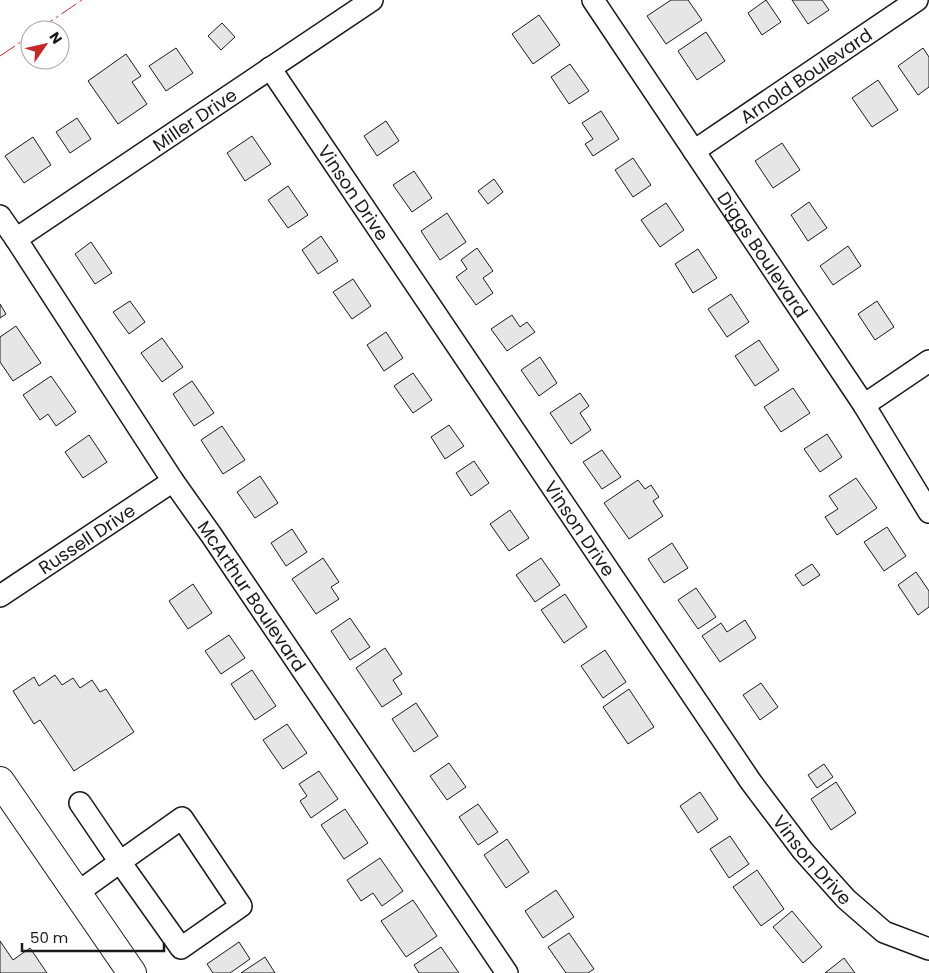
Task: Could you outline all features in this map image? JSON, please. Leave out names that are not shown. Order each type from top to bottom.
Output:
[{"type":"main road","points":[[0,781],[132,973]]},
{"type":"street","name":"Miller Drive","points":[[16,239],[372,0]]},
{"type":"street","name":"Diggs Boulevard","points":[[592,0],[864,404],[929,512]]},
{"type":"street","name":"Arnold Boulevard","points":[[694,151],[917,0]]},
{"type":"street","name":"Vinson Drive","points":[[270,68],[751,782],[803,851],[846,899],[884,932],[929,949]]},
{"type":"street","name":"McArthur Boulevard","points":[[0,216],[173,481],[218,544],[507,973]]},
{"type":"street","points":[[864,404],[929,361]]},
{"type":"street","name":"Russell Drive","points":[[0,596],[173,481]]},
{"type":"street","points":[[77,893],[120,862],[182,818],[241,906],[181,948],[120,862],[80,803]]},
{"type":"building","points":[[671,0],[688,0],[702,20],[666,44],[647,16]]},
{"type":"building","points":[[766,0],[781,22],[762,35],[748,13]]},
{"type":"building","points":[[792,0],[822,0],[829,10],[808,24]]},
{"type":"building","points":[[539,15],[560,45],[533,64],[512,34]]},
{"type":"building","points":[[222,23],[235,37],[221,50],[208,36]]},
{"type":"building","points":[[706,32],[725,61],[697,80],[678,51]]},
{"type":"building","points":[[176,48],[193,73],[166,91],[149,66]]},
{"type":"building","points":[[923,48],[929,57],[929,87],[918,95],[898,66]]},
{"type":"building","points":[[126,54],[141,76],[132,82],[147,104],[118,124],[88,81]]},
{"type":"building","points":[[570,64],[589,91],[569,104],[551,77]]},
{"type":"building","points":[[878,80],[898,110],[872,127],[852,98]]},
{"type":"building","points":[[601,111],[619,139],[593,156],[585,144],[593,139],[582,123]]},
{"type":"building","points":[[77,118],[91,139],[70,153],[56,132]]},
{"type":"building","points":[[386,121],[399,141],[377,156],[364,136]]},
{"type":"building","points":[[252,136],[271,164],[245,181],[227,153]]},
{"type":"building","points":[[33,137],[51,165],[24,183],[5,156]]},
{"type":"building","points":[[782,143],[800,170],[773,188],[755,161]]},
{"type":"building","points":[[633,158],[651,185],[633,197],[615,170]]},
{"type":"building","points":[[414,171],[432,198],[412,212],[393,185]]},
{"type":"building","points":[[494,179],[503,192],[488,204],[478,191]]},
{"type":"building","points":[[288,186],[308,215],[288,228],[268,200]]},
{"type":"building","points":[[809,202],[827,228],[808,241],[791,215]]},
{"type":"building","points":[[666,203],[684,230],[660,247],[641,220]]},
{"type":"building","points":[[447,213],[466,242],[440,260],[421,231]]},
{"type":"building","points":[[321,236],[338,261],[318,274],[302,250]]},
{"type":"building","points":[[91,242],[112,273],[95,284],[75,254]]},
{"type":"building","points":[[848,246],[861,266],[833,285],[820,266]]},
{"type":"building","points":[[477,248],[493,271],[483,278],[493,293],[476,305],[456,277],[467,269],[461,260]]},
{"type":"building","points":[[698,249],[717,278],[693,293],[675,264]]},
{"type":"building","points":[[353,279],[371,306],[352,319],[333,292]]},
{"type":"building","points":[[731,294],[749,322],[727,337],[708,309]]},
{"type":"building","points":[[130,301],[145,322],[129,334],[113,312]]},
{"type":"building","points":[[877,301],[894,327],[875,340],[858,314]]},
{"type":"building","points":[[0,304],[6,314],[0,318]]},
{"type":"building","points":[[512,315],[520,327],[527,322],[535,332],[507,351],[491,329]]},
{"type":"building","points":[[16,326],[41,363],[13,381],[0,362],[0,337]]},
{"type":"building","points":[[386,332],[403,358],[384,371],[367,345]]},
{"type":"building","points":[[162,338],[183,367],[162,382],[141,353]]},
{"type":"building","points":[[759,340],[779,370],[755,386],[735,356]]},
{"type":"building","points":[[540,357],[557,383],[539,396],[521,370]]},
{"type":"building","points":[[413,373],[432,400],[413,413],[394,386]]},
{"type":"building","points":[[51,376],[76,412],[56,426],[48,414],[40,420],[23,395]]},
{"type":"building","points":[[192,381],[214,413],[194,426],[173,394]]},
{"type":"building","points":[[793,388],[810,413],[781,432],[764,407]]},
{"type":"building","points":[[580,393],[589,406],[580,413],[591,430],[571,444],[550,413]]},
{"type":"building","points":[[449,425],[464,446],[445,459],[431,437]]},
{"type":"building","points":[[222,426],[245,460],[223,474],[201,440]]},
{"type":"building","points":[[827,434],[842,457],[820,472],[804,449]]},
{"type":"building","points":[[89,435],[107,462],[83,478],[65,452]]},
{"type":"building","points":[[602,450],[621,477],[602,489],[583,462]]},
{"type":"building","points":[[474,461],[489,483],[471,496],[456,473]]},
{"type":"building","points":[[260,476],[278,503],[255,518],[237,492]]},
{"type":"building","points":[[856,478],[877,508],[837,535],[825,517],[838,509],[829,496]]},
{"type":"building","points":[[638,480],[645,489],[651,485],[659,497],[653,501],[663,516],[629,539],[604,503]]},
{"type":"building","points":[[510,510],[529,538],[509,551],[490,524]]},
{"type":"building","points":[[887,527],[906,556],[884,571],[864,542]]},
{"type":"building","points":[[292,529],[307,552],[286,566],[271,543]]},
{"type":"building","points":[[672,543],[688,568],[664,583],[648,559]]},
{"type":"building","points":[[323,558],[339,582],[331,587],[339,599],[316,614],[292,579]]},
{"type":"building","points":[[541,558],[560,585],[535,602],[516,575]]},
{"type":"building","points":[[812,564],[820,575],[803,586],[795,575]]},
{"type":"building","points":[[916,572],[929,591],[929,607],[918,615],[898,585]]},
{"type":"building","points":[[193,584],[212,613],[188,629],[169,601]]},
{"type":"building","points":[[696,588],[716,617],[698,629],[678,600]]},
{"type":"building","points":[[565,594],[587,627],[564,643],[541,610]]},
{"type":"building","points":[[350,618],[370,647],[350,660],[331,631]]},
{"type":"building","points":[[745,620],[756,638],[720,662],[702,636],[721,623],[727,632]]},
{"type":"building","points":[[229,635],[245,658],[221,674],[205,651]]},
{"type":"building","points":[[385,648],[402,674],[393,680],[402,694],[382,707],[356,668]]},
{"type":"building","points":[[605,650],[626,682],[603,698],[581,666]]},
{"type":"building","points":[[252,670],[276,706],[255,720],[231,684]]},
{"type":"building","points":[[55,675],[62,685],[73,678],[80,688],[92,680],[100,692],[106,689],[134,732],[74,771],[40,720],[34,724],[13,691],[34,677],[39,686]]},
{"type":"building","points":[[761,683],[778,707],[760,720],[743,695]]},
{"type":"building","points":[[629,689],[654,727],[628,744],[603,707]]},
{"type":"building","points":[[416,703],[438,736],[414,752],[392,719]]},
{"type":"building","points":[[287,724],[307,753],[283,769],[263,740]]},
{"type":"building","points":[[449,763],[466,787],[447,800],[430,776]]},
{"type":"building","points":[[824,764],[833,777],[817,788],[808,775]]},
{"type":"building","points":[[319,771],[338,799],[311,818],[300,801],[307,796],[299,784]]},
{"type":"building","points":[[836,782],[856,813],[831,830],[811,799]]},
{"type":"building","points":[[700,792],[718,819],[698,833],[680,806]]},
{"type":"building","points":[[478,804],[498,832],[478,845],[459,817]]},
{"type":"building","points":[[345,809],[368,843],[344,859],[321,825]]},
{"type":"building","points":[[730,836],[749,864],[729,878],[710,849]]},
{"type":"building","points":[[507,839],[529,872],[506,888],[484,855]]},
{"type":"building","points":[[380,858],[403,891],[382,906],[373,893],[361,901],[347,880]]},
{"type":"building","points":[[757,870],[784,909],[761,926],[733,887]]},
{"type":"building","points":[[556,890],[574,917],[543,938],[525,911]]},
{"type":"building","points":[[413,900],[437,936],[406,957],[381,921]]},
{"type":"building","points":[[792,911],[822,947],[803,963],[773,927]]},
{"type":"building","points":[[569,933],[594,969],[588,973],[566,973],[548,947]]},
{"type":"building","points":[[0,941],[13,960],[30,948],[47,973],[0,973]]},
{"type":"building","points":[[239,942],[250,959],[230,973],[213,973],[207,964]]},
{"type":"building","points":[[441,947],[459,973],[419,973],[414,965]]},
{"type":"building","points":[[265,957],[275,973],[241,973]]},
{"type":"building","points":[[844,958],[855,973],[825,973]]},
{"type":"power","points":[[53,20],[82,0]]},
{"type":"power","points":[[0,56],[20,43]]}]
